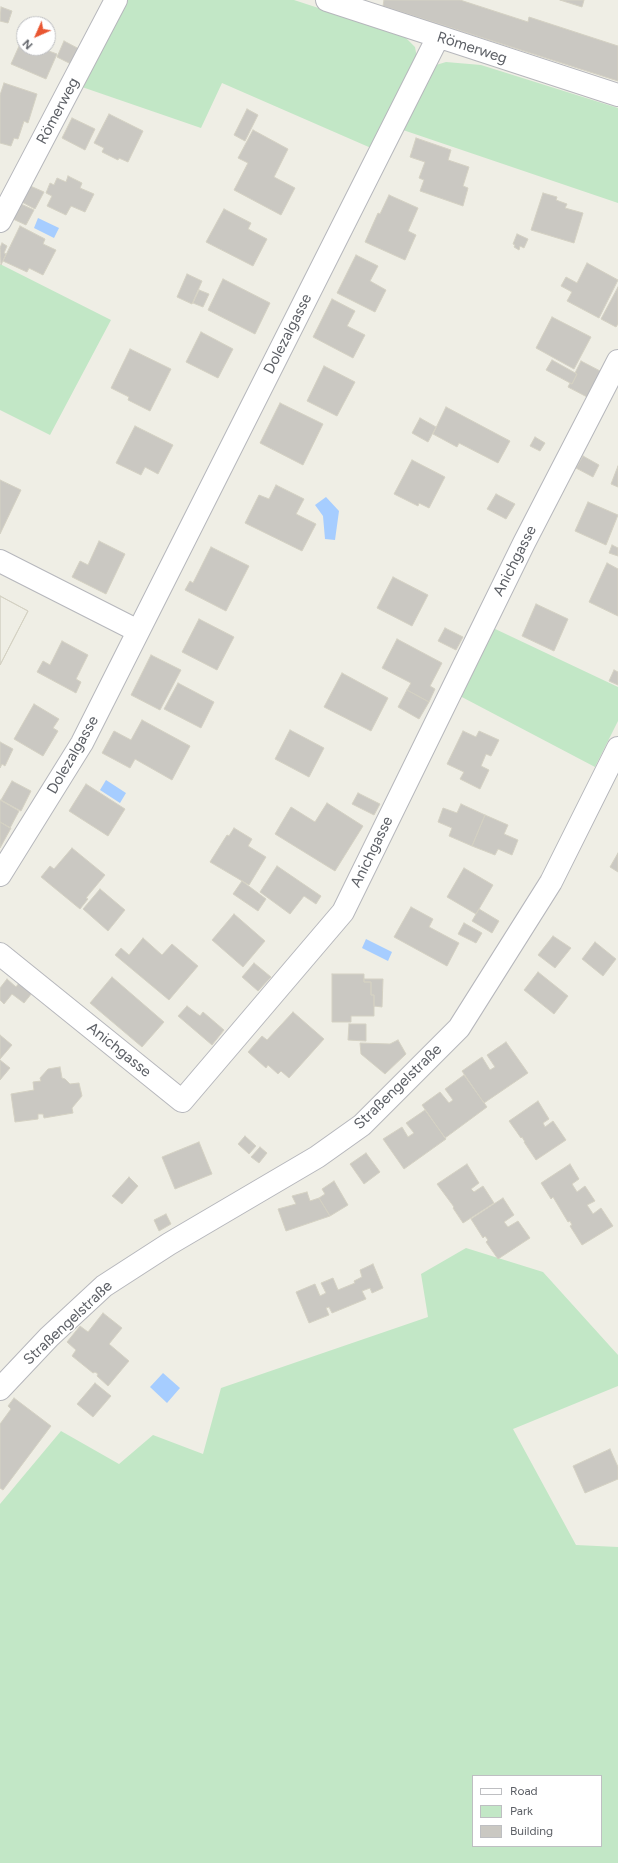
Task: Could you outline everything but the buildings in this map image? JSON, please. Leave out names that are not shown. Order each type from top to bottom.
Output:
[{"type":"street","name":"Römerweg","points":[[0,221],[116,0]]},
{"type":"street","name":"Römerweg","points":[[327,0],[618,95]]},
{"type":"street","name":"Dolezalgasse","points":[[0,875],[82,743],[438,37]]},
{"type":"street","name":"Anichgasse","points":[[0,954],[182,1101],[343,912],[520,550],[618,361]]},
{"type":"street","points":[[0,561],[138,631]]},
{"type":"street","name":"Straßengelstraße","points":[[0,1389],[49,1337],[104,1286],[169,1244],[317,1156],[362,1125],[459,1028],[496,973],[551,882],[618,748]]},
{"type":"green space","points":[[124,0],[294,0],[404,36],[415,47],[418,63],[371,148],[222,83],[201,128],[82,87]]},
{"type":"green space","points":[[446,62],[481,65],[618,108],[618,203],[403,130],[436,65]]},
{"type":"green space","points":[[0,264],[111,320],[50,435],[0,410]]},
{"type":"green space","points":[[491,627],[618,687],[618,721],[595,767],[458,695]]},
{"type":"green space","points":[[466,1248],[543,1272],[618,1355],[618,1386],[513,1429],[576,1545],[618,1547],[618,1863],[0,1863],[0,1504],[61,1431],[119,1464],[153,1435],[203,1454],[221,1388],[428,1317],[421,1274]]},
{"type":"water","points":[[38,218],[59,228],[54,238],[34,228]]},
{"type":"water","points":[[326,497],[339,511],[335,540],[325,539],[323,516],[315,505]]},
{"type":"water","points":[[106,780],[126,793],[120,803],[100,790]]},
{"type":"water","points":[[366,939],[392,952],[388,961],[362,948]]},
{"type":"water","points":[[163,1373],[180,1388],[167,1403],[150,1387]]}]
